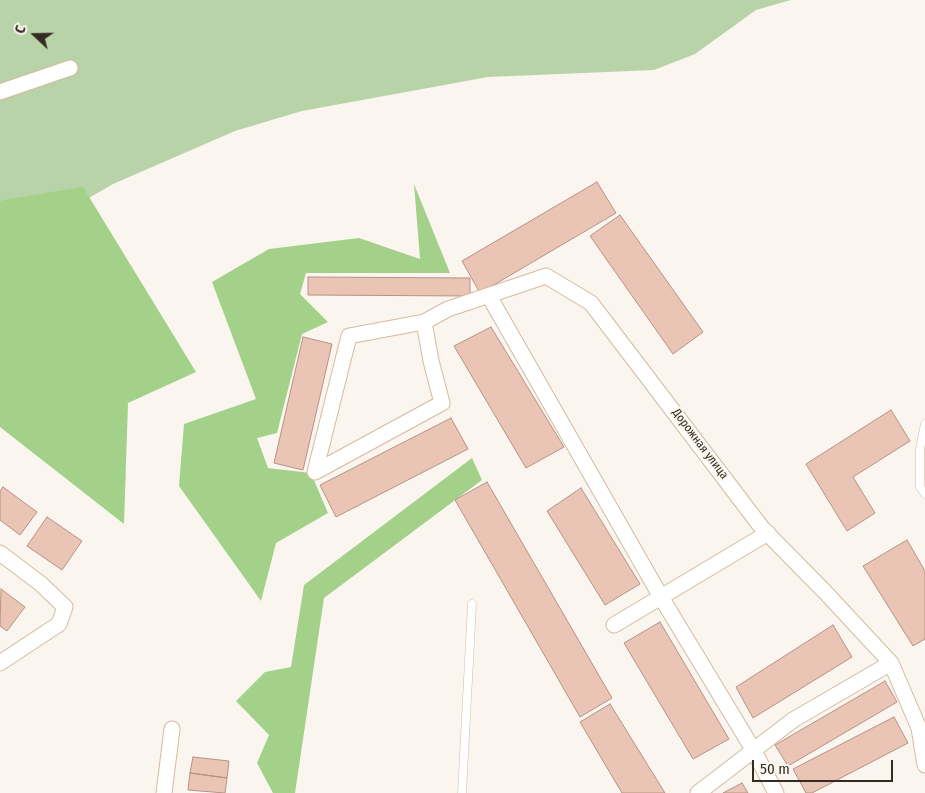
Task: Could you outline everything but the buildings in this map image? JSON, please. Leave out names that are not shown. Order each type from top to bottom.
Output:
[{"type":"street","points":[[0,92],[70,68]]},
{"type":"street","name":"Дорожная улица","points":[[424,322],[431,361],[442,403],[314,472],[349,336],[424,322],[448,310],[546,276],[591,303],[768,533],[826,593],[890,664],[919,728],[925,764]]},
{"type":"street","points":[[489,296],[661,597],[754,750],[776,793]]},
{"type":"street","points":[[614,625],[768,533]]},
{"type":"street","points":[[0,553],[41,584],[65,607],[59,624],[0,663]]},
{"type":"street","points":[[698,793],[793,720],[890,664]]},
{"type":"street","points":[[164,793],[172,729]]},
{"type":"lane","points":[[925,424],[920,450],[920,487],[925,494]]},
{"type":"lane","points":[[462,793],[472,604]]},
{"type":"green space","points":[[0,0],[791,0],[756,10],[695,54],[654,70],[488,77],[302,111],[235,131],[113,184],[0,250]]},
{"type":"green space","points":[[414,184],[450,273],[306,273],[300,294],[328,322],[302,334],[277,433],[257,438],[268,468],[311,473],[328,513],[276,543],[261,601],[179,486],[184,424],[256,399],[212,282],[269,249],[359,238],[420,259]]},
{"type":"green space","points":[[83,187],[196,372],[128,403],[124,524],[0,427],[0,202]]},
{"type":"green space","points":[[472,458],[482,480],[324,598],[295,793],[273,793],[257,763],[269,735],[236,701],[265,672],[291,667],[304,585]]}]
